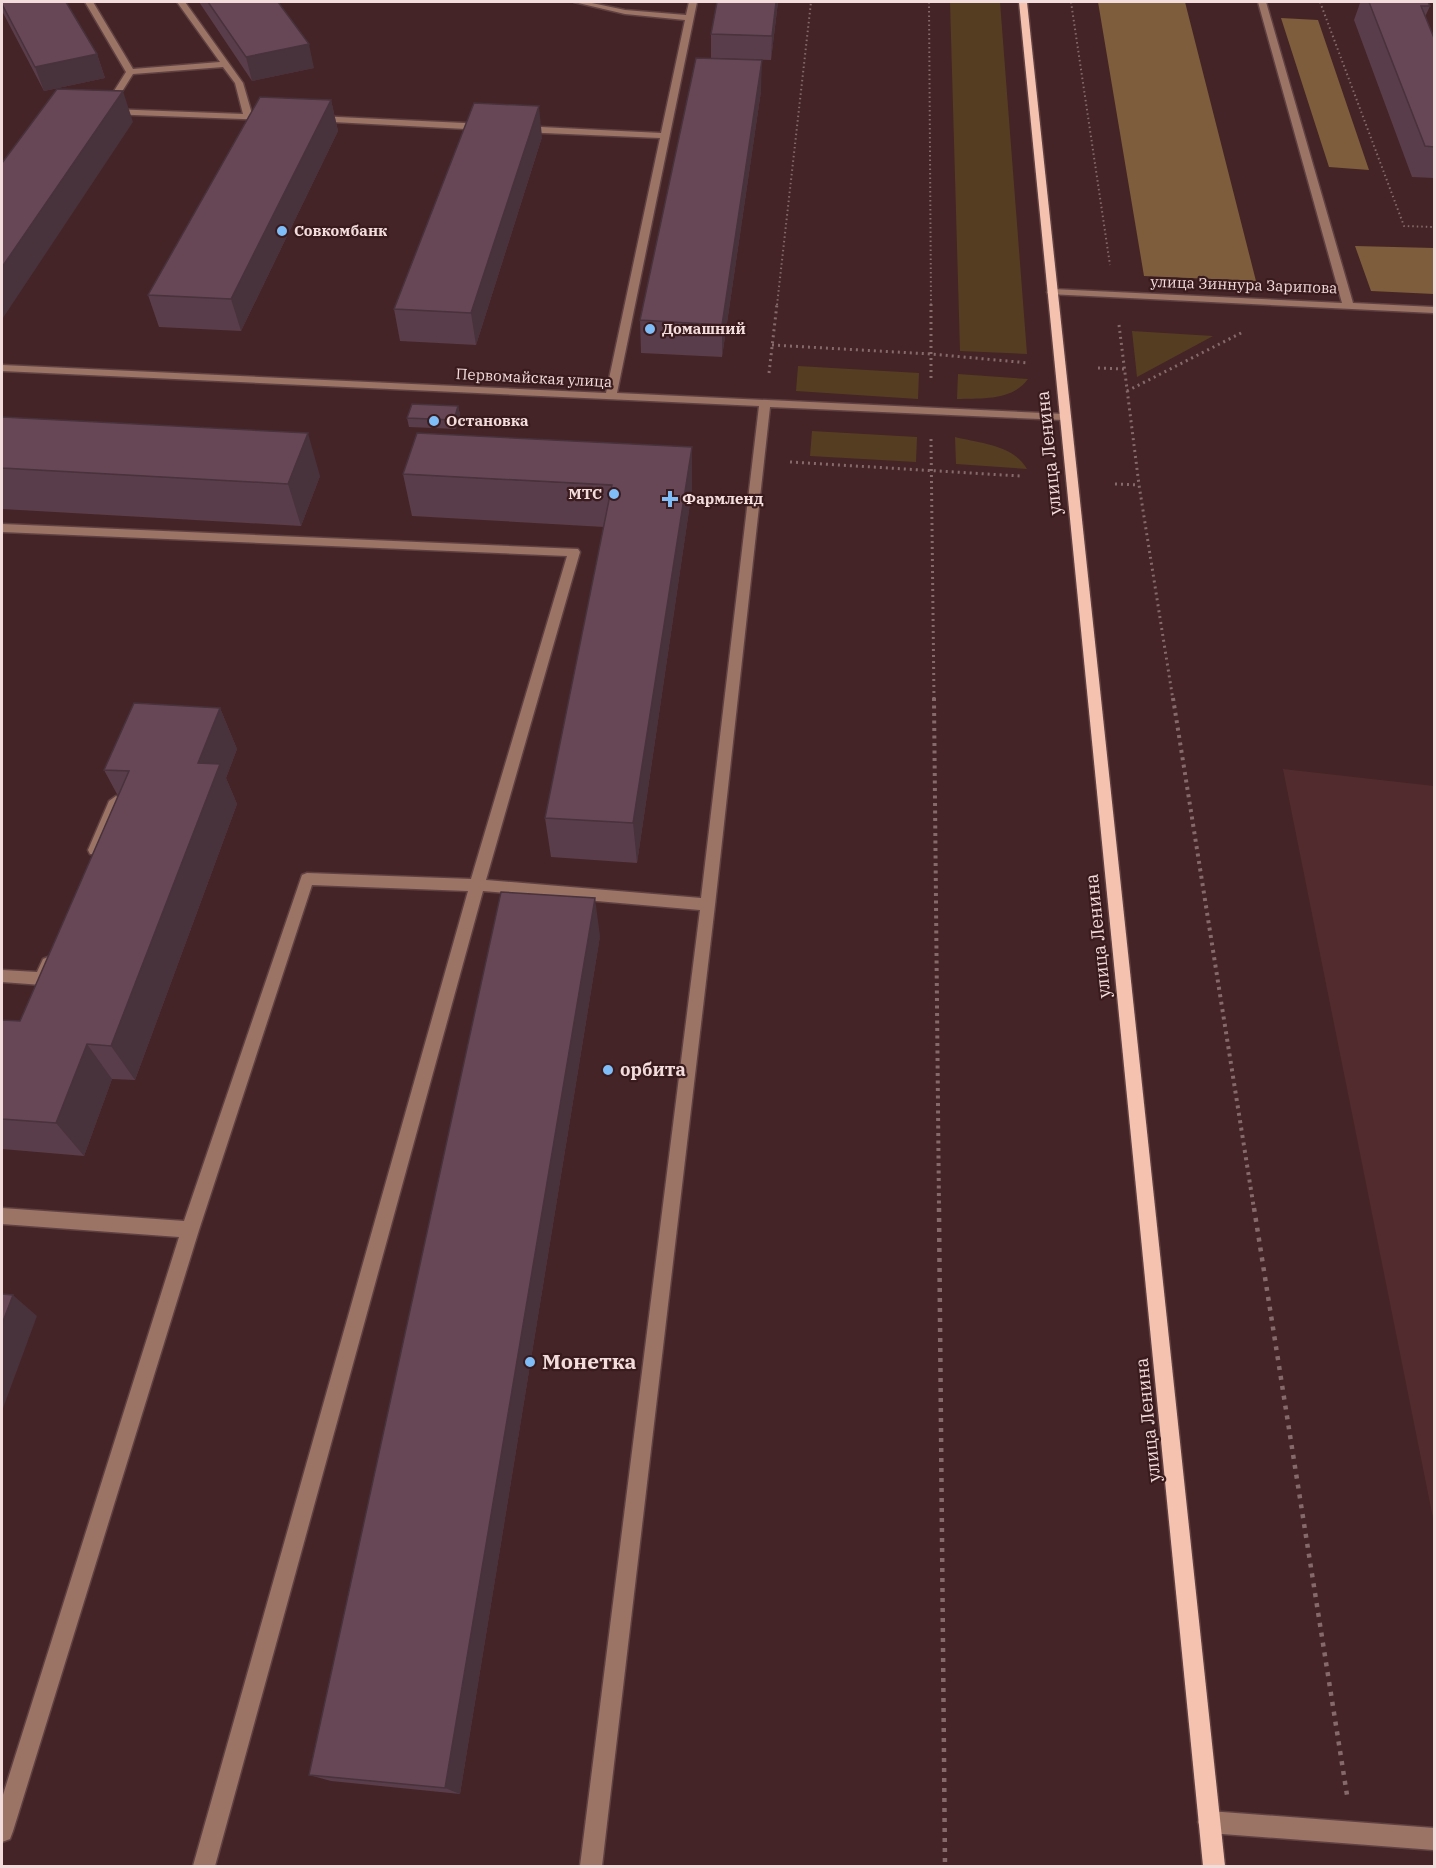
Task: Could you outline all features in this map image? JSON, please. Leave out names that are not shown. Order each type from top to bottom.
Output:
[{"type":"main road","name":"улица Ленина","points":[[1023,2],[1214,1866]]},
{"type":"street","points":[[89,2],[130,72]]},
{"type":"street","points":[[181,2],[239,83],[248,116]]},
{"type":"street","points":[[578,2],[625,12],[689,18]]},
{"type":"street","points":[[611,396],[693,2]]},
{"type":"street","points":[[1262,2],[1348,305]]},
{"type":"street","points":[[227,64],[130,72],[100,111],[284,118]]},
{"type":"street","points":[[307,119],[498,128]]},
{"type":"street","points":[[510,129],[665,136]]},
{"type":"street","name":"улица Зиннура Зарипова","points":[[1052,292],[1434,310]]},
{"type":"street","name":"Первомайская улица","points":[[2,368],[1064,417]]},
{"type":"street","points":[[591,1866],[708,905],[765,404]]},
{"type":"street","points":[[2,528],[574,552],[477,885],[204,1866]]},
{"type":"street","points":[[90,864],[116,801]]},
{"type":"street","points":[[2,1831],[190,1230],[307,879],[477,885],[708,905]]},
{"type":"street","points":[[2,975],[42,979],[55,947]]},
{"type":"street","points":[[2,1216],[190,1230]]},
{"type":"street","points":[[1209,1822],[1434,1839]]},
{"type":"path","points":[[765,404],[811,2]]},
{"type":"path","points":[[929,2],[931,390]]},
{"type":"path","points":[[1071,2],[1115,295],[1139,485],[1353,1833]]},
{"type":"path","points":[[1320,2],[1404,226],[1434,227]]},
{"type":"path","points":[[1119,325],[1130,326]]},
{"type":"path","points":[[1126,392],[1245,331],[1234,330]]},
{"type":"path","points":[[772,345],[931,354],[1029,363]]},
{"type":"path","points":[[1098,368],[1124,369]]},
{"type":"path","points":[[931,438],[945,1866]]},
{"type":"path","points":[[759,460],[1020,477]]},
{"type":"path","points":[[1115,484],[1139,485]]},
{"type":"shaded area","points":[[950,2],[1000,2],[1027,354],[960,351]]},
{"type":"shaded area","points":[[1098,2],[1185,2],[1256,281],[1144,276]]},
{"type":"shaded area","points":[[1281,18],[1318,20],[1369,170],[1329,167]]},
{"type":"shaded area","points":[[1355,246],[1434,248],[1434,294],[1371,291]]},
{"type":"shaded area","points":[[1132,331],[1213,336],[1137,377]]},
{"type":"shaded area","points":[[798,366],[919,373],[918,399],[796,391]]},
{"type":"shaded area","points":[[958,374],[1028,379],[1014,391],[1005,395],[957,399]]},
{"type":"shaded area","points":[[812,431],[917,437],[916,462],[810,456]]},
{"type":"shaded area","points":[[955,437],[1005,450],[1021,461],[1027,469],[956,464]]},
{"type":"shaded area","points":[[1283,769],[1434,786],[1434,1523]]},
{"type":"building","points":[[2,2],[66,2],[97,54],[35,67]]},
{"type":"building","points":[[208,2],[278,2],[309,44],[246,57]]},
{"type":"building","points":[[717,2],[776,2],[772,36],[711,34]]},
{"type":"building","points":[[1369,2],[1428,2],[1430,6],[1421,6],[1434,38],[1434,147],[1425,146]]},
{"type":"building","points":[[696,58],[762,60],[722,325],[640,320]]},
{"type":"building","points":[[57,89],[123,91],[2,267],[2,163]]},
{"type":"building","points":[[260,97],[331,100],[231,299],[148,295]]},
{"type":"building","points":[[474,103],[539,106],[471,313],[394,309]]},
{"type":"building","points":[[412,404],[458,406],[454,420],[407,418]]},
{"type":"building","points":[[2,417],[308,433],[288,484],[2,468]]},
{"type":"building","points":[[417,433],[692,447],[633,823],[545,818],[612,485],[403,474]]},
{"type":"building","points":[[134,703],[220,708],[198,763],[220,764],[111,1046],[87,1044],[56,1123],[2,1119],[2,1020],[20,1021],[129,771],[104,770]]},
{"type":"building","points":[[501,892],[595,898],[445,1788],[309,1775]]},
{"type":"building","points":[[2,1294],[13,1295],[2,1324]]},
{"type":"place","name":"Совкомбанк","points":[[282,231]]},
{"type":"place","name":"Домашний","points":[[650,329]]},
{"type":"place","name":"Остановка","points":[[434,421]]},
{"type":"place","name":"МТС","points":[[614,494]]},
{"type":"place","name":"Фармленд","points":[[670,499]]},
{"type":"place","name":"орбита","points":[[608,1070]]},
{"type":"place","name":"Монетка","points":[[530,1362]]}]
